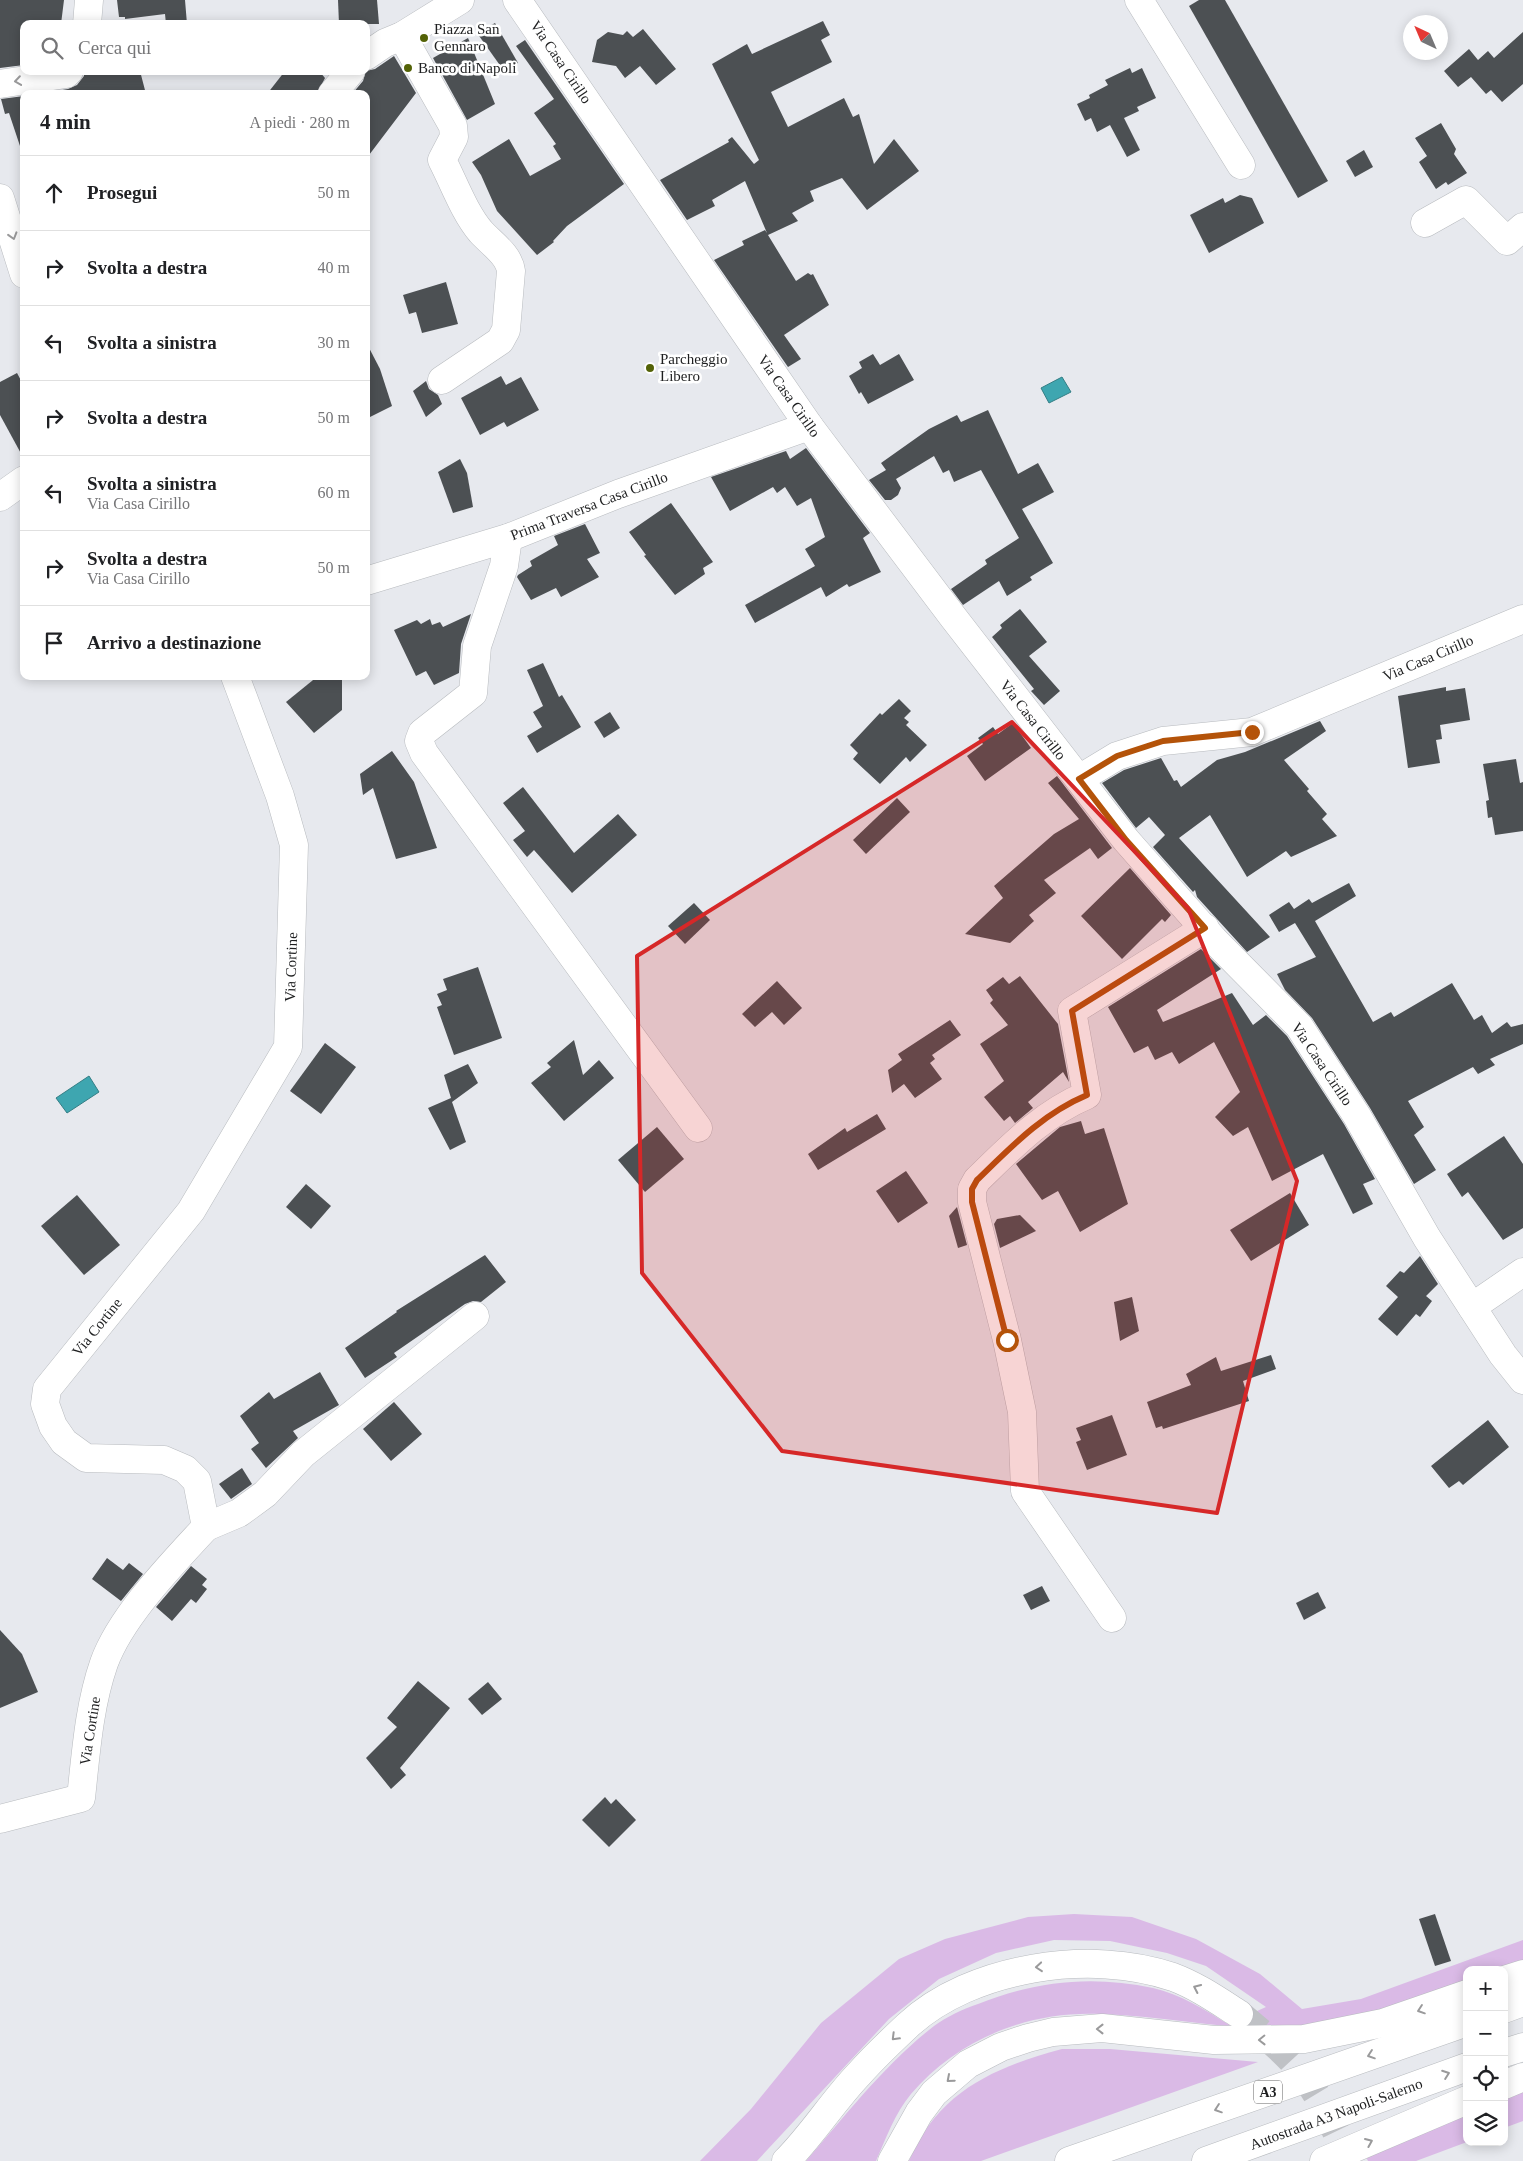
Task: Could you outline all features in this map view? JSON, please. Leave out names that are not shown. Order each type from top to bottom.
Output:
[{"type":"main road","points":[[88,20],[90,0]]},
{"type":"main road","points":[[370,53],[385,43],[402,36],[423,9],[460,0]]},
{"type":"main road","name":"Via Casa Cirillo","points":[[517,0],[810,426],[953,617],[1126,840],[1214,940],[1299,1026],[1357,1116],[1427,1238],[1503,1355],[1523,1380]]},
{"type":"main road","points":[[1139,0],[1241,164]]},
{"type":"main road","points":[[402,36],[453,126],[454,137],[442,160],[469,214],[480,230],[510,262],[511,271],[506,330],[500,340],[442,380]]},
{"type":"main road","points":[[0,84],[59,75]]},
{"type":"main road","points":[[335,90],[348,75]]},
{"type":"main road","points":[[0,198],[20,261]]},
{"type":"main road","points":[[1425,224],[1466,200],[1507,241],[1523,227]]},
{"type":"main road","name":"Prima Traversa Casa Cirillo","points":[[370,580],[508,538],[618,494],[810,426]]},
{"type":"main road","points":[[0,497],[20,483]]},
{"type":"main road","points":[[508,538],[504,566],[477,646],[473,694],[422,733],[419,741],[429,761],[698,1128]]},
{"type":"main road","name":"Via Casa Cirillo","points":[[1079,779],[1117,756],[1163,741],[1252,732],[1523,619]]},
{"type":"main road","name":"Via Cortine","points":[[0,1819],[81,1798],[92,1706],[104,1662],[121,1631],[162,1576],[206,1527],[197,1481],[185,1469],[164,1460],[86,1458],[64,1442],[53,1426],[45,1404],[47,1389],[191,1211],[288,1047],[294,845],[280,796],[236,680]]},
{"type":"main road","points":[[1112,1618],[1025,1491],[1022,1412],[972,1202],[972,1189],[977,1180],[1031,1127],[1062,1106],[1087,1095],[1072,1011],[1205,928]]},
{"type":"main road","points":[[1472,1307],[1523,1272]]},
{"type":"main road","points":[[206,1527],[239,1513],[265,1494],[302,1454],[475,1316]]},
{"type":"main road","points":[[786,2161],[858,2074],[909,2024],[947,1998],[988,1981],[1027,1968],[1080,1963],[1130,1967],[1172,1977],[1204,1991],[1238,2014]]},
{"type":"main road","points":[[1508,1979],[1523,1974]]},
{"type":"main road","points":[[892,2161],[919,2113],[934,2093],[968,2064],[1001,2047],[1028,2038],[1053,2032],[1102,2028],[1214,2040],[1304,2039],[1383,2023],[1463,1995]]},
{"type":"main road","points":[[1508,2008],[1523,2002]]},
{"type":"main road","name":"A3","points":[[1069,2161],[1463,2023]]},
{"type":"main road","points":[[1508,2052],[1523,2047]]},
{"type":"main road","name":"Autostrada A3 Napoli-Salerno","points":[[1206,2161],[1463,2068]]},
{"type":"main road","points":[[1508,2083],[1523,2077]]},
{"type":"main road","points":[[1324,2161],[1465,2101]]},
{"type":"highlighted area","points":[[1012,722],[1188,908],[1297,1181],[1217,1513],[782,1451],[642,1273],[637,956]]},
{"type":"shaded area","points":[[1074,1914],[1132,1917],[1196,1939],[1260,1974],[1302,2009],[1361,1999],[1523,1940],[1523,1965],[1508,1969],[1508,1966],[1463,1966],[1463,1985],[1314,2028],[1260,2029],[1126,2015],[1099,2014],[1072,2014],[1021,2023],[996,2032],[972,2044],[950,2058],[930,2075],[911,2094],[900,2109],[876,2161],[806,2161],[867,2090],[916,2041],[949,2016],[999,1996],[1042,1985],[1086,1981],[1130,1984],[1173,1994],[1228,2024],[1266,2007],[1206,1966],[1167,1953],[1110,1941],[1054,1940],[996,1953],[939,1979],[889,2019],[757,2161],[700,2161],[751,2109],[821,2023],[899,1959],[945,1939],[1028,1917]]},
{"type":"shaded area","points":[[1062,2049],[1110,2049],[1258,2062],[981,2161],[909,2161],[921,2137],[935,2117],[952,2100],[971,2086],[1014,2064]]},
{"type":"shaded area","points":[[1523,2091],[1523,2121],[1508,2127],[1508,2101],[1508,2097]]},
{"type":"shaded area","points":[[1463,2116],[1463,2143],[1416,2161],[1368,2161],[1366,2157]]},
{"type":"water","points":[[1062,377],[1071,392],[1049,403],[1041,388]]},
{"type":"water","points":[[89,1076],[99,1092],[67,1113],[56,1098]]},
{"type":"building","points":[[0,0],[64,0],[62,20],[20,20],[20,66],[0,68]]},
{"type":"building","points":[[117,0],[185,0],[187,20],[166,20],[165,14],[125,19],[125,17],[119,17]]},
{"type":"building","points":[[338,0],[377,0],[379,24],[370,24],[370,20],[339,20]]},
{"type":"building","points":[[1199,0],[1225,0],[1328,181],[1298,198],[1189,6]]},
{"type":"building","points":[[823,21],[830,35],[821,40],[832,62],[771,92],[788,127],[844,98],[853,117],[859,114],[874,164],[894,139],[919,171],[867,210],[842,178],[810,191],[814,201],[792,213],[798,221],[768,235],[796,281],[808,273],[813,274],[829,305],[784,335],[801,359],[788,367],[714,260],[744,245],[742,241],[765,230],[767,233],[745,181],[712,200],[715,206],[687,220],[660,180],[729,142],[728,140],[732,137],[754,164],[759,160],[712,64],[747,44],[752,54]]},
{"type":"building","points":[[495,23],[518,63],[504,71],[477,33]]},
{"type":"building","points":[[643,29],[676,69],[656,85],[640,66],[625,78],[616,66],[592,62],[597,40],[608,32],[623,35],[627,31],[633,37]]},
{"type":"building","points":[[1523,32],[1523,84],[1502,102],[1491,90],[1486,94],[1471,77],[1458,87],[1444,71],[1469,49],[1478,60],[1488,51],[1494,58]]},
{"type":"building","points":[[468,38],[495,104],[467,120],[433,58]]},
{"type":"building","points":[[525,40],[624,184],[567,226],[554,242],[537,255],[497,211],[481,175],[472,162],[509,139],[530,176],[561,159],[553,146],[556,144],[534,113],[554,99],[516,46]]},
{"type":"building","points":[[394,56],[416,93],[370,154],[370,90],[355,90],[363,81],[365,75],[370,75],[370,70],[375,69]]},
{"type":"building","points":[[1130,68],[1132,73],[1142,68],[1156,98],[1137,107],[1139,111],[1124,118],[1140,150],[1127,157],[1110,125],[1097,132],[1091,118],[1085,121],[1077,104],[1090,98],[1089,95],[1108,85],[1105,80]]},
{"type":"building","points":[[141,75],[145,90],[62,90],[77,85],[84,76]]},
{"type":"building","points":[[282,75],[322,75],[325,78],[319,90],[270,90]]},
{"type":"building","points":[[20,97],[20,146],[9,113],[5,114],[1,99]]},
{"type":"building","points":[[1441,123],[1456,149],[1454,154],[1467,173],[1448,185],[1446,182],[1436,189],[1419,162],[1427,156],[1415,138]]},
{"type":"building","points":[[1364,150],[1373,167],[1355,177],[1346,161]]},
{"type":"building","points":[[1240,195],[1252,198],[1264,223],[1209,253],[1190,215],[1223,198],[1225,203]]},
{"type":"building","points":[[446,282],[458,324],[422,333],[416,312],[409,314],[403,295]]},
{"type":"building","points":[[370,350],[380,369],[392,406],[370,417]]},
{"type":"building","points":[[873,354],[880,365],[899,354],[914,380],[868,404],[861,392],[859,394],[849,376],[862,368],[859,362]]},
{"type":"building","points":[[17,373],[20,379],[20,452],[0,415],[0,382]]},
{"type":"building","points":[[501,376],[506,385],[521,377],[539,410],[507,427],[504,422],[480,435],[461,398]]},
{"type":"building","points":[[426,381],[429,389],[438,395],[442,404],[426,417],[413,391]]},
{"type":"building","points":[[988,410],[1018,474],[1038,463],[1054,492],[1022,509],[1053,563],[1030,577],[1032,580],[1007,596],[999,581],[963,605],[951,589],[987,564],[985,560],[1019,538],[981,470],[954,482],[949,470],[943,473],[934,456],[896,479],[901,488],[898,495],[891,500],[885,500],[869,480],[886,470],[881,463],[929,429],[957,415],[961,422]]},
{"type":"building","points":[[806,448],[870,533],[863,538],[881,572],[849,587],[847,584],[826,597],[821,587],[755,623],[745,605],[815,566],[805,549],[825,537],[811,498],[797,506],[785,487],[777,493],[773,487],[730,511],[711,477],[786,451],[790,459]]},
{"type":"building","points":[[460,459],[467,473],[473,507],[453,513],[438,472]]},
{"type":"building","points":[[671,503],[713,562],[703,568],[705,574],[675,595],[644,556],[646,555],[629,532]]},
{"type":"building","points":[[585,524],[600,553],[587,559],[599,577],[561,597],[556,588],[531,600],[517,577],[518,575],[532,566],[530,561],[558,545],[554,536]]},
{"type":"building","points":[[1020,609],[1047,642],[1029,656],[1060,691],[1044,705],[1031,691],[1034,689],[992,637],[1002,628],[1000,625]]},
{"type":"building","points":[[471,614],[461,644],[459,673],[434,685],[426,671],[416,676],[394,630],[417,620],[421,624],[430,619],[432,625],[440,622],[443,627]]},
{"type":"building","points":[[543,663],[559,697],[562,695],[581,727],[537,753],[527,736],[542,727],[533,712],[543,706],[527,670]]},
{"type":"building","points":[[313,680],[342,680],[342,710],[314,733],[286,702]]},
{"type":"building","points":[[1446,687],[1446,691],[1465,688],[1470,720],[1440,725],[1442,739],[1436,740],[1440,763],[1408,768],[1398,696]]},
{"type":"building","points":[[899,699],[911,711],[904,718],[909,722],[906,725],[927,745],[910,762],[906,757],[880,784],[853,759],[858,753],[850,745],[880,713],[882,715]]},
{"type":"building","points":[[610,712],[620,728],[604,738],[594,722]]},
{"type":"building","points":[[1320,721],[1326,731],[1284,760],[1327,814],[1322,819],[1337,836],[1291,857],[1286,851],[1247,877],[1210,815],[1179,838],[1270,937],[1247,952],[1197,897],[1195,890],[1193,892],[1153,847],[1165,835],[1149,817],[1136,828],[1102,783],[1124,770],[1161,758],[1174,781],[1177,780],[1181,787],[1217,760],[1245,752]]},
{"type":"building","points":[[1013,723],[1031,748],[985,781],[967,756],[983,744],[978,738],[993,727],[998,734]]},
{"type":"building","points":[[392,751],[414,782],[437,848],[396,859],[373,788],[363,795],[360,774]]},
{"type":"building","points":[[1516,759],[1520,783],[1523,782],[1523,831],[1495,835],[1492,817],[1488,818],[1486,801],[1489,800],[1483,764]]},
{"type":"building","points":[[1057,776],[1112,848],[1098,859],[1090,848],[1044,880],[1056,893],[1029,915],[1034,921],[1010,943],[965,934],[1003,898],[994,886],[1054,834],[1079,819],[1048,783]]},
{"type":"building","points":[[523,787],[574,853],[618,814],[637,835],[572,893],[534,850],[527,857],[513,840],[525,831],[503,803]]},
{"type":"building","points":[[897,798],[910,812],[866,854],[853,840]]},
{"type":"building","points":[[1130,868],[1171,915],[1165,922],[1162,919],[1122,959],[1081,916]]},
{"type":"building","points":[[1349,883],[1356,896],[1315,921],[1373,1022],[1391,1012],[1394,1017],[1452,983],[1474,1020],[1482,1015],[1492,1033],[1507,1022],[1511,1027],[1523,1024],[1523,1044],[1490,1059],[1495,1065],[1478,1074],[1473,1067],[1408,1101],[1424,1127],[1414,1135],[1436,1170],[1414,1184],[1370,1108],[1312,1018],[1285,990],[1277,974],[1316,957],[1295,923],[1279,932],[1269,915],[1289,902],[1294,909],[1309,899],[1312,903]]},
{"type":"building","points":[[694,903],[710,920],[685,944],[668,926]]},
{"type":"building","points":[[1201,949],[1221,969],[1157,1010],[1163,1022],[1232,993],[1253,1025],[1266,1015],[1287,1036],[1344,1124],[1375,1179],[1363,1184],[1373,1204],[1353,1214],[1323,1154],[1272,1181],[1248,1127],[1233,1136],[1215,1117],[1240,1092],[1214,1042],[1179,1064],[1172,1052],[1155,1060],[1148,1046],[1134,1053],[1108,1007]]},
{"type":"building","points":[[478,967],[502,1038],[454,1055],[437,1007],[442,1005],[437,994],[447,990],[443,979]]},
{"type":"building","points":[[1020,976],[1058,1024],[1069,1082],[1063,1072],[1028,1102],[1033,1108],[1015,1123],[1010,1116],[1004,1121],[984,1097],[1004,1081],[980,1044],[1008,1025],[990,1003],[993,1000],[986,990],[1003,977],[1009,984]]},
{"type":"building","points":[[777,981],[802,1008],[784,1025],[772,1012],[755,1027],[742,1014]]},
{"type":"building","points":[[950,1020],[961,1035],[932,1055],[935,1059],[930,1063],[942,1079],[915,1098],[904,1084],[892,1093],[888,1070],[902,1060],[898,1054]]},
{"type":"building","points":[[574,1040],[583,1075],[599,1060],[614,1078],[564,1121],[531,1083],[551,1067],[547,1063]]},
{"type":"building","points":[[325,1043],[356,1067],[321,1114],[290,1091]]},
{"type":"building","points":[[468,1064],[478,1083],[452,1102],[466,1142],[450,1150],[428,1108],[451,1098],[444,1075]]},
{"type":"building","points":[[877,1114],[886,1129],[818,1170],[808,1154],[845,1128],[847,1132]]},
{"type":"building","points":[[1081,1121],[1085,1134],[1104,1128],[1128,1204],[1080,1232],[1058,1191],[1042,1200],[1016,1164],[1060,1127]]},
{"type":"building","points":[[657,1127],[684,1159],[645,1192],[618,1160]]},
{"type":"building","points":[[1504,1136],[1523,1164],[1523,1228],[1503,1240],[1468,1192],[1462,1197],[1447,1174]]},
{"type":"building","points":[[906,1171],[928,1203],[898,1223],[876,1191]]},
{"type":"building","points":[[306,1184],[331,1206],[311,1229],[286,1207]]},
{"type":"building","points":[[1290,1193],[1309,1225],[1251,1261],[1230,1230]]},
{"type":"building","points":[[77,1195],[120,1245],[84,1275],[41,1226]]},
{"type":"building","points":[[957,1207],[967,1245],[958,1248],[949,1216]]},
{"type":"building","points":[[1020,1215],[1036,1231],[1000,1248],[994,1224],[997,1219]]},
{"type":"building","points":[[485,1255],[506,1282],[481,1302],[473,1301],[465,1304],[394,1353],[397,1357],[365,1378],[345,1348],[396,1311]]},
{"type":"building","points":[[1420,1256],[1438,1284],[1426,1296],[1432,1301],[1420,1317],[1416,1314],[1397,1336],[1378,1319],[1398,1297],[1386,1286],[1400,1271],[1404,1273]]},
{"type":"building","points":[[1132,1297],[1139,1331],[1120,1341],[1114,1302]]},
{"type":"building","points":[[1271,1355],[1276,1369],[1243,1381],[1249,1401],[1163,1429],[1162,1426],[1156,1428],[1147,1402],[1191,1385],[1186,1374],[1216,1357],[1221,1371]]},
{"type":"building","points":[[320,1372],[339,1405],[293,1431],[298,1438],[266,1468],[251,1449],[259,1443],[240,1416],[269,1392],[274,1399]]},
{"type":"building","points":[[394,1402],[422,1434],[391,1461],[363,1429]]},
{"type":"building","points":[[1112,1415],[1127,1455],[1087,1470],[1076,1442],[1081,1440],[1076,1428]]},
{"type":"building","points":[[1488,1420],[1509,1447],[1463,1485],[1459,1481],[1449,1488],[1431,1466]]},
{"type":"building","points":[[242,1468],[252,1484],[231,1499],[219,1484]]},
{"type":"building","points":[[107,1558],[123,1570],[129,1563],[143,1574],[121,1601],[92,1579]]},
{"type":"building","points":[[191,1566],[207,1579],[202,1585],[207,1589],[196,1603],[191,1599],[172,1621],[156,1607]]},
{"type":"building","points":[[1042,1586],[1050,1601],[1031,1610],[1023,1595]]},
{"type":"building","points":[[1318,1592],[1326,1608],[1304,1620],[1296,1603]]},
{"type":"building","points":[[0,1630],[22,1654],[38,1692],[0,1708]]},
{"type":"building","points":[[418,1681],[450,1708],[400,1768],[406,1775],[391,1789],[366,1758],[397,1727],[387,1718]]},
{"type":"building","points":[[488,1682],[502,1699],[482,1715],[468,1699]]},
{"type":"building","points":[[605,1797],[611,1804],[616,1799],[636,1820],[609,1847],[582,1820]]},
{"type":"building","points":[[1435,1914],[1451,1961],[1435,1966],[1419,1919]]},
{"type":"tunnel","points":[[1239,2014],[1285,2054],[1307,2079],[1327,2113],[1350,2161]]},
{"type":"place","name":"Piazza San Gennaro","points":[[424,38]]},
{"type":"place","name":"Banco di Napoli","points":[[408,68]]},
{"type":"place","name":"Parcheggio Libero","points":[[650,368]]},
{"type":"route","points":[[1007,1340],[972,1202],[972,1189],[977,1180],[1031,1127],[1062,1106],[1087,1095],[1072,1011],[1205,928],[1126,840],[1079,779],[1117,756],[1163,741],[1252,732]]}]
